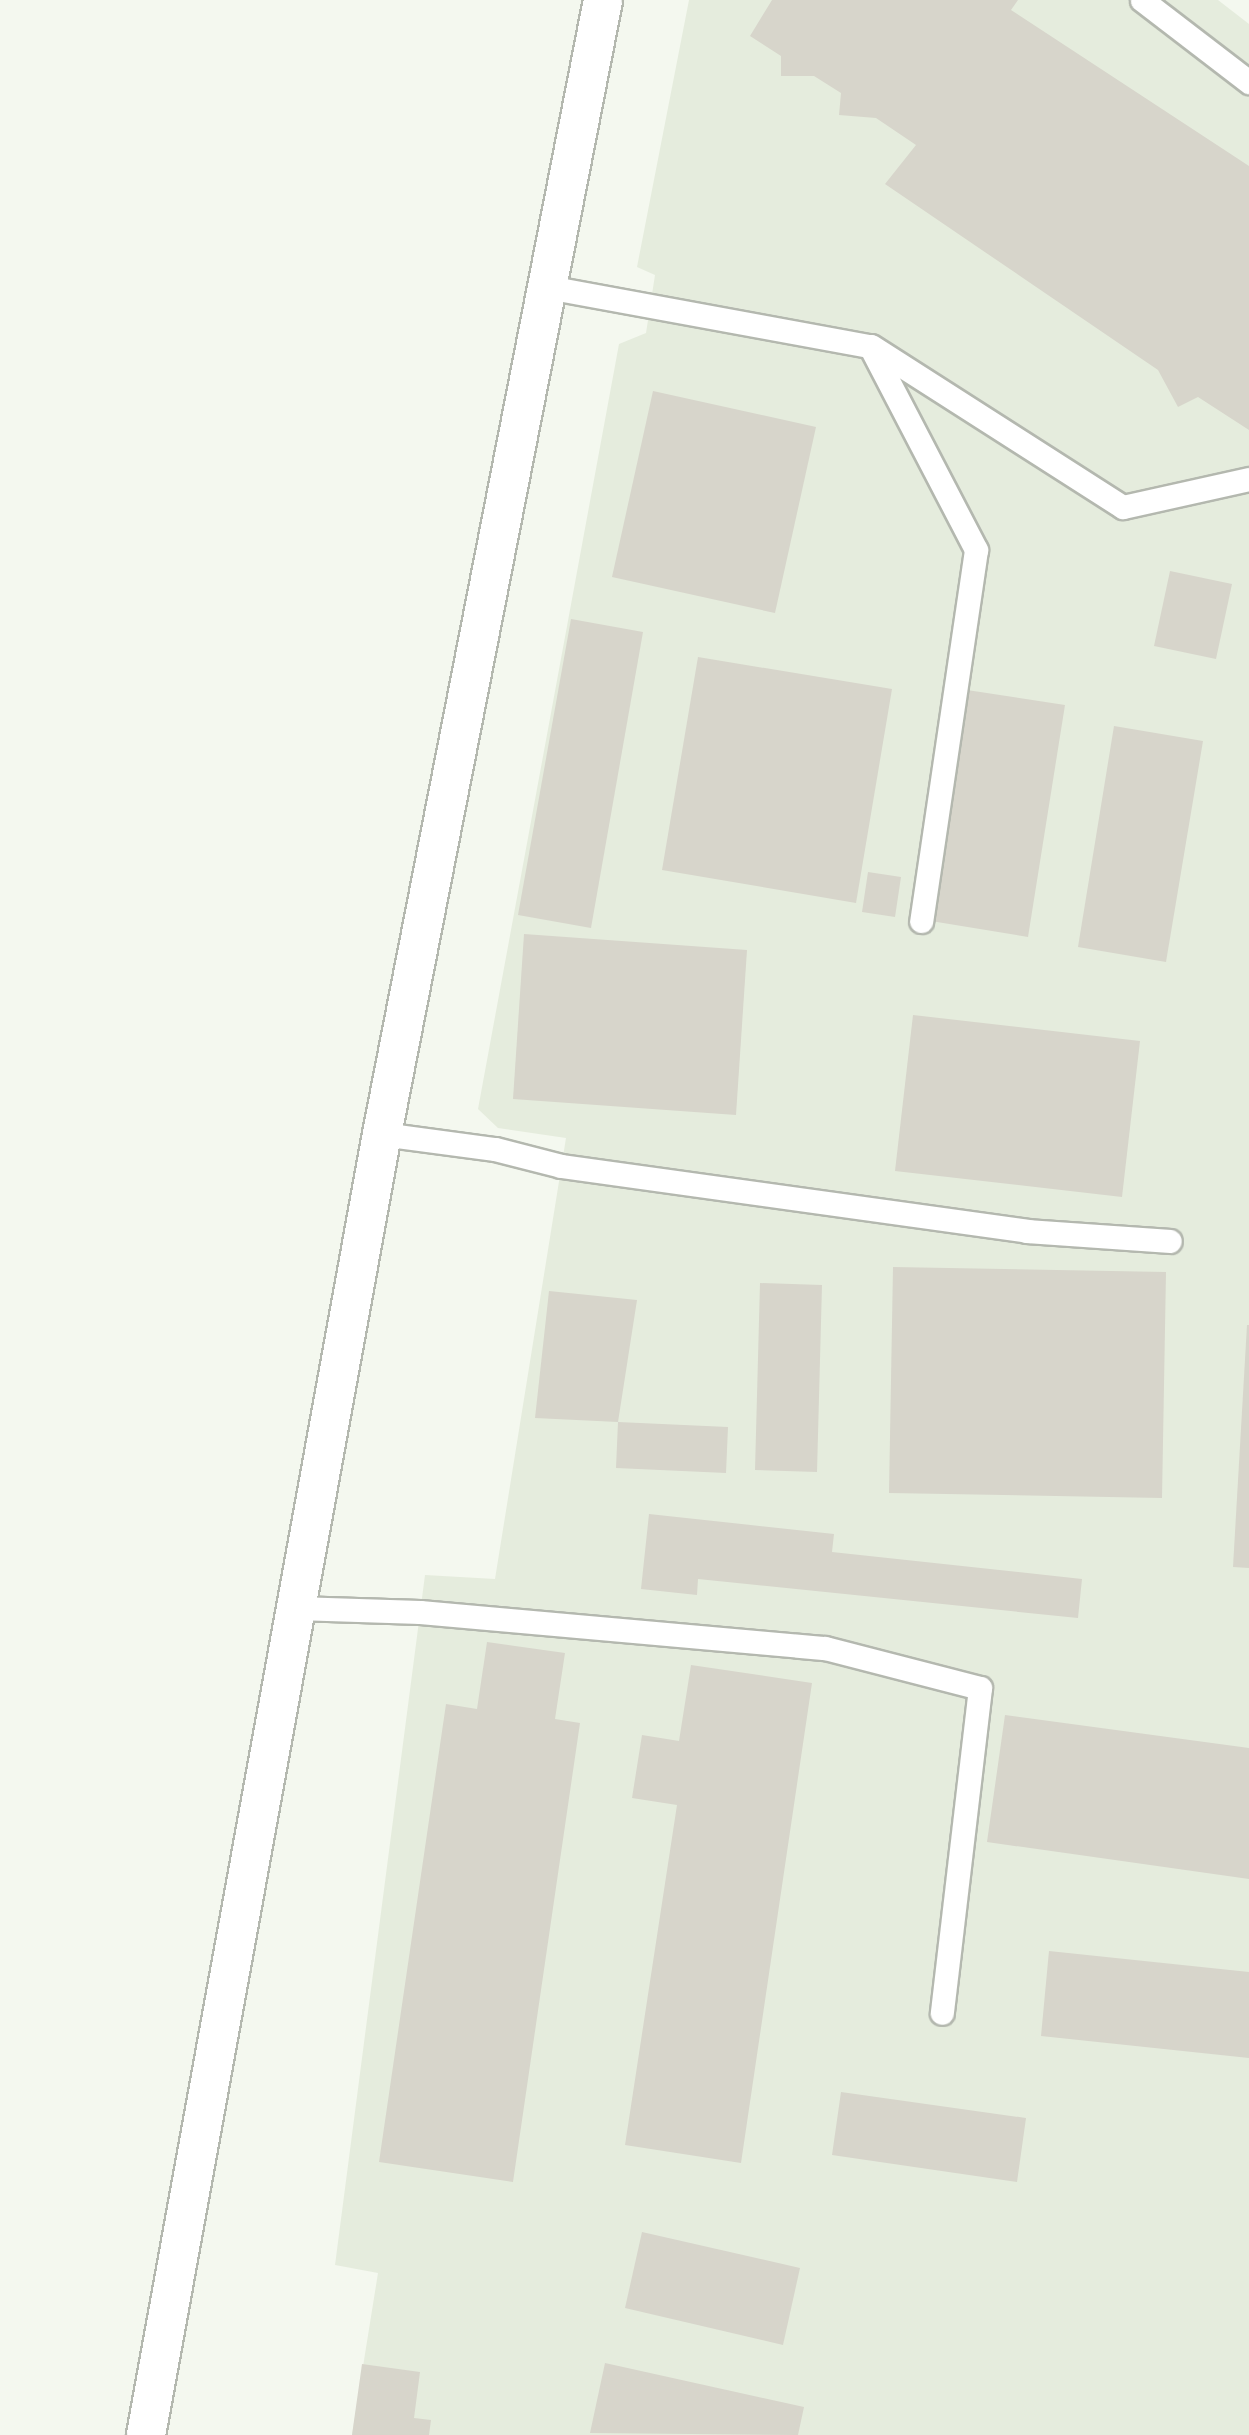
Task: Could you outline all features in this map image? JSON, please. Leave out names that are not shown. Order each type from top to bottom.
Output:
[{"type":"street","points":[[146,2435],[382,1133],[603,0]]},
{"type":"lane","points":[[1142,0],[1249,82]]},
{"type":"lane","points":[[547,287],[870,346],[1123,507],[1249,479]]},
{"type":"lane","points":[[870,346],[976,550],[921,921]]},
{"type":"lane","points":[[382,1133],[495,1149],[561,1167],[1013,1229],[1170,1241]]},
{"type":"lane","points":[[296,1608],[420,1612],[825,1648],[980,1688],[942,2013]]},
{"type":"shaded area","points":[[689,0],[1218,0],[1249,24],[1249,2435],[352,2435],[378,2273],[335,2265],[425,1575],[495,1579],[566,1138],[498,1128],[478,1109],[619,344],[646,333],[655,275],[637,267]]},
{"type":"building","points":[[772,0],[1018,0],[1011,10],[1249,166],[1249,430],[1198,397],[1178,407],[1158,370],[885,184],[916,145],[876,118],[839,115],[841,93],[814,76],[781,76],[781,56],[750,36]]},
{"type":"building","points":[[653,391],[816,427],[775,613],[612,577]]},
{"type":"building","points":[[1170,571],[1232,584],[1216,659],[1154,646]]},
{"type":"building","points":[[571,619],[643,632],[591,928],[518,915]]},
{"type":"building","points":[[698,657],[892,689],[856,903],[662,870]]},
{"type":"building","points":[[967,690],[1065,705],[1028,937],[931,921]]},
{"type":"building","points":[[1114,726],[1203,741],[1166,962],[1078,947]]},
{"type":"building","points":[[868,872],[901,877],[895,917],[862,912]]},
{"type":"building","points":[[524,934],[747,950],[736,1115],[513,1099]]},
{"type":"building","points":[[913,1015],[1140,1041],[1122,1197],[895,1171]]},
{"type":"building","points":[[893,1267],[1166,1272],[1162,1498],[889,1493]]},
{"type":"building","points":[[760,1283],[822,1285],[817,1472],[755,1470]]},
{"type":"building","points":[[549,1291],[637,1300],[618,1422],[535,1418]]},
{"type":"building","points":[[1249,1325],[1249,1568],[1233,1567]]},
{"type":"building","points":[[618,1422],[728,1427],[726,1473],[616,1468]]},
{"type":"building","points":[[649,1514],[834,1534],[832,1552],[1082,1579],[1078,1618],[698,1579],[697,1595],[641,1589]]},
{"type":"building","points":[[487,1642],[565,1653],[555,1719],[580,1723],[513,2182],[379,2162],[446,1704],[477,1709]]},
{"type":"building","points":[[691,1665],[812,1683],[741,2163],[625,2145],[677,1805],[632,1798],[642,1735],[679,1741]]},
{"type":"building","points":[[1005,1715],[1249,1748],[1249,1879],[987,1842]]},
{"type":"building","points":[[1049,1951],[1249,1972],[1249,2058],[1041,2036]]},
{"type":"building","points":[[841,2092],[1026,2118],[1017,2182],[832,2155]]},
{"type":"building","points":[[642,2232],[800,2268],[783,2345],[625,2308]]},
{"type":"building","points":[[605,2363],[804,2407],[798,2435],[590,2433]]},
{"type":"building","points":[[362,2364],[420,2372],[414,2418],[431,2420],[429,2435],[352,2435]]}]
